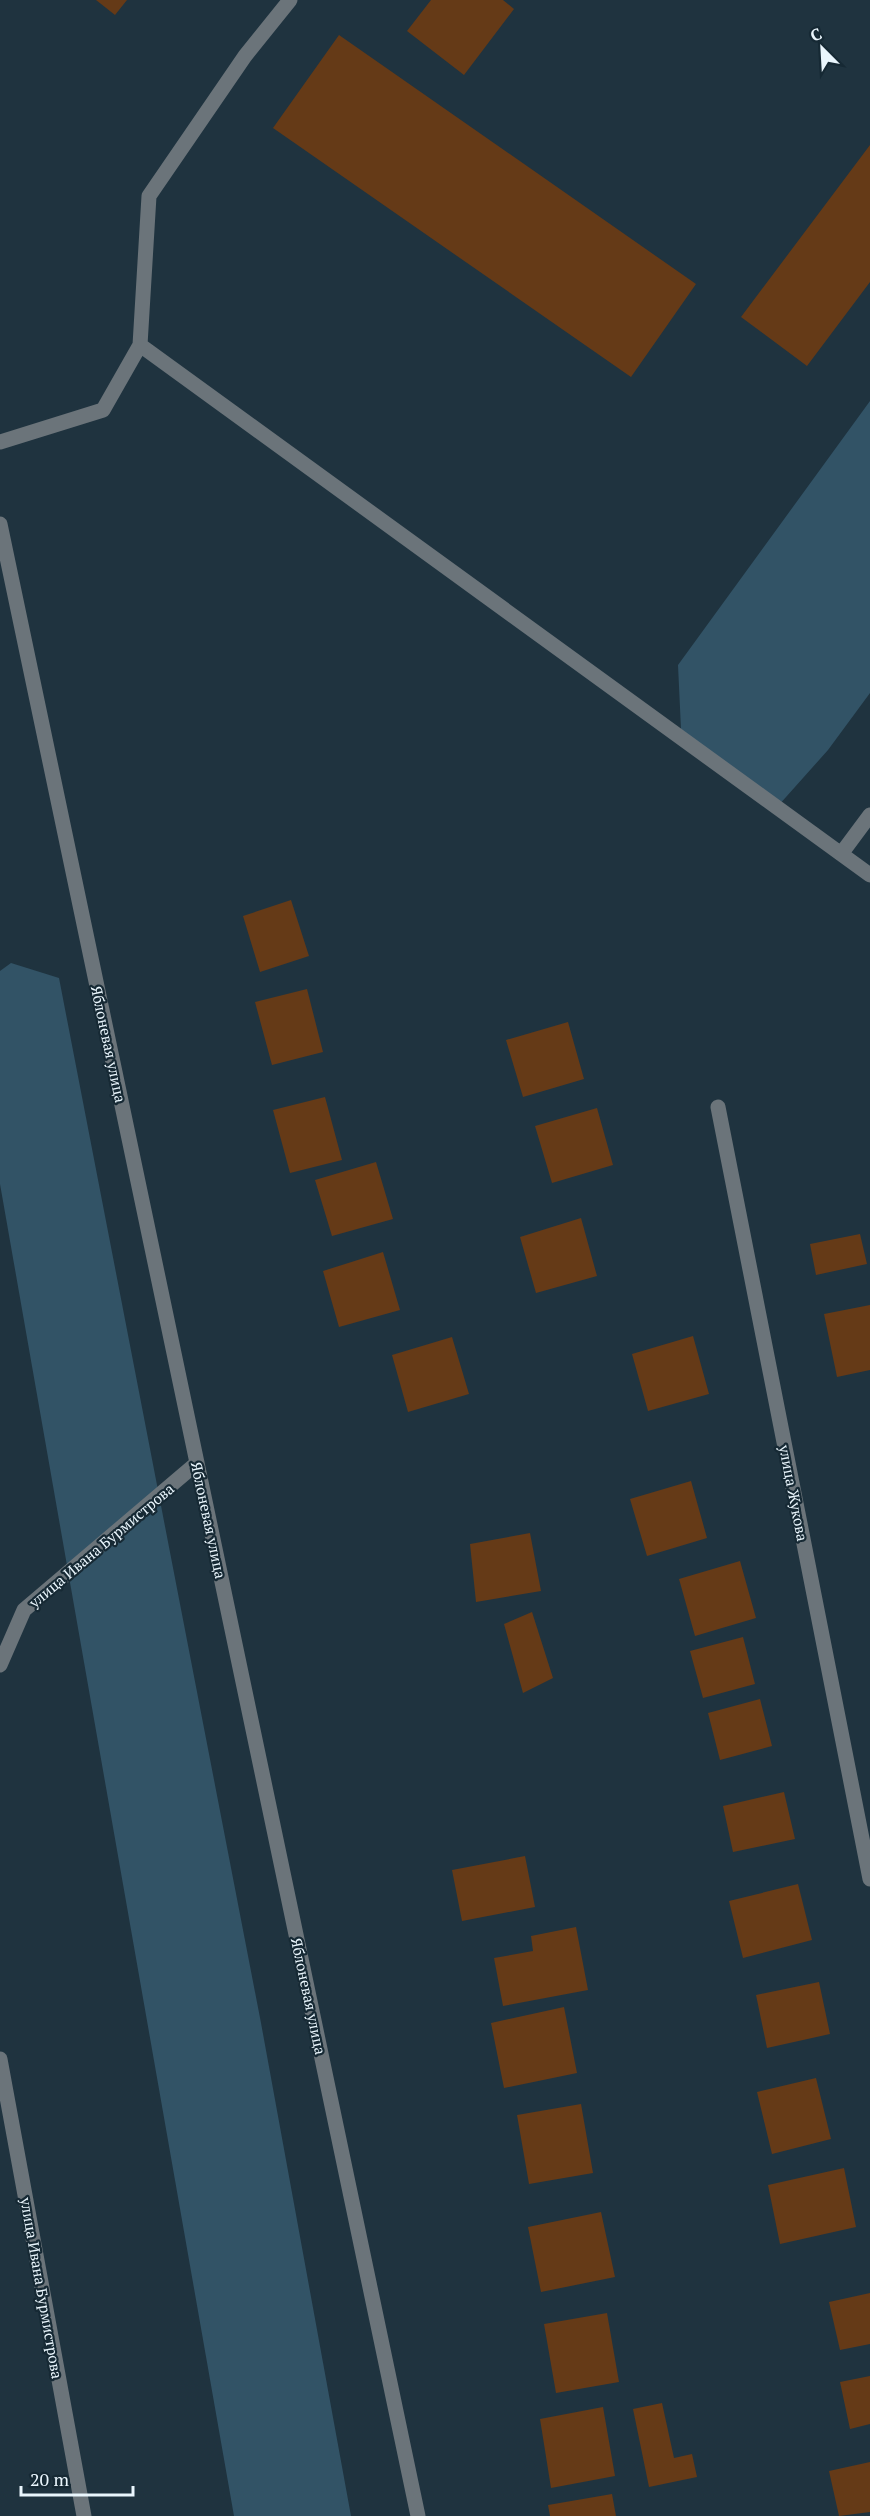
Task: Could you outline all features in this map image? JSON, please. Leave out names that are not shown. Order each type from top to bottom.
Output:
[{"type":"street","points":[[0,442],[102,410],[140,345],[149,196],[245,56],[290,0]]},
{"type":"street","points":[[140,345],[870,875]]},
{"type":"street","name":"Яблоневая улица","points":[[0,524],[418,2516]]},
{"type":"street","points":[[841,854],[870,815]]},
{"type":"street","name":"улица Жукова","points":[[718,1107],[870,1879]]},
{"type":"street","name":"улица Ивана Бурмистрова","points":[[0,1665],[24,1610],[197,1463]]},
{"type":"street","name":"улица Ивана Бурмистрова","points":[[0,2059],[84,2516]]},
{"type":"shaded area","points":[[870,401],[870,693],[828,750],[778,806],[681,729],[678,665]]},
{"type":"shaded area","points":[[11,963],[59,978],[261,2023],[351,2516],[234,2516],[0,1184],[0,971]]},
{"type":"building","points":[[96,0],[127,0],[115,15]]},
{"type":"building","points":[[431,0],[503,0],[514,9],[464,75],[407,31]]},
{"type":"building","points":[[339,35],[696,284],[631,377],[273,128]]},
{"type":"building","points":[[870,145],[870,282],[807,366],[741,317]]},
{"type":"building","points":[[291,900],[309,956],[260,972],[243,916]]},
{"type":"building","points":[[307,989],[323,1052],[272,1065],[255,1002]]},
{"type":"building","points":[[568,1022],[584,1079],[523,1097],[506,1040]]},
{"type":"building","points":[[325,1097],[342,1160],[290,1173],[273,1110]]},
{"type":"building","points":[[597,1108],[613,1165],[552,1183],[535,1126]]},
{"type":"building","points":[[376,1162],[393,1219],[332,1236],[315,1180]]},
{"type":"building","points":[[581,1218],[597,1276],[536,1293],[520,1237]]},
{"type":"building","points":[[860,1234],[867,1264],[816,1275],[810,1244]]},
{"type":"building","points":[[383,1252],[400,1310],[339,1327],[323,1271]]},
{"type":"building","points":[[870,1305],[870,1370],[837,1377],[824,1314]]},
{"type":"building","points":[[693,1336],[709,1394],[648,1411],[632,1354]]},
{"type":"building","points":[[452,1337],[469,1394],[408,1412],[392,1355]]},
{"type":"building","points":[[691,1481],[707,1538],[647,1556],[630,1499]]},
{"type":"building","points":[[530,1533],[541,1591],[476,1602],[470,1544]]},
{"type":"building","points":[[740,1561],[756,1618],[695,1636],[679,1579]]},
{"type":"building","points":[[532,1612],[553,1678],[523,1693],[504,1624]]},
{"type":"building","points":[[743,1637],[755,1684],[703,1698],[690,1651]]},
{"type":"building","points":[[760,1699],[772,1746],[720,1760],[708,1713]]},
{"type":"building","points":[[784,1792],[795,1839],[733,1852],[723,1806]]},
{"type":"building","points":[[525,1856],[535,1907],[462,1921],[452,1870]]},
{"type":"building","points":[[798,1884],[812,1940],[743,1958],[729,1901]]},
{"type":"building","points":[[576,1927],[588,1990],[503,2006],[494,1958],[533,1951],[531,1936]]},
{"type":"building","points":[[819,1982],[830,2034],[767,2048],[756,1995]]},
{"type":"building","points":[[564,2007],[577,2073],[504,2088],[491,2023]]},
{"type":"building","points":[[816,2078],[831,2139],[772,2154],[757,2092]]},
{"type":"building","points":[[581,2104],[593,2173],[529,2184],[517,2115]]},
{"type":"building","points":[[844,2168],[856,2227],[780,2244],[768,2185]]},
{"type":"building","points":[[601,2212],[615,2277],[541,2292],[528,2227]]},
{"type":"building","points":[[870,2293],[870,2344],[840,2350],[829,2302]]},
{"type":"building","points":[[607,2313],[619,2382],[556,2393],[544,2324]]},
{"type":"building","points":[[870,2376],[870,2424],[850,2429],[840,2382]]},
{"type":"building","points":[[662,2403],[674,2458],[692,2454],[697,2477],[649,2487],[633,2409]]},
{"type":"building","points":[[603,2407],[615,2476],[551,2488],[540,2419]]},
{"type":"building","points":[[870,2462],[870,2512],[839,2516],[829,2471]]},
{"type":"building","points":[[612,2494],[616,2516],[550,2516],[548,2505]]}]
